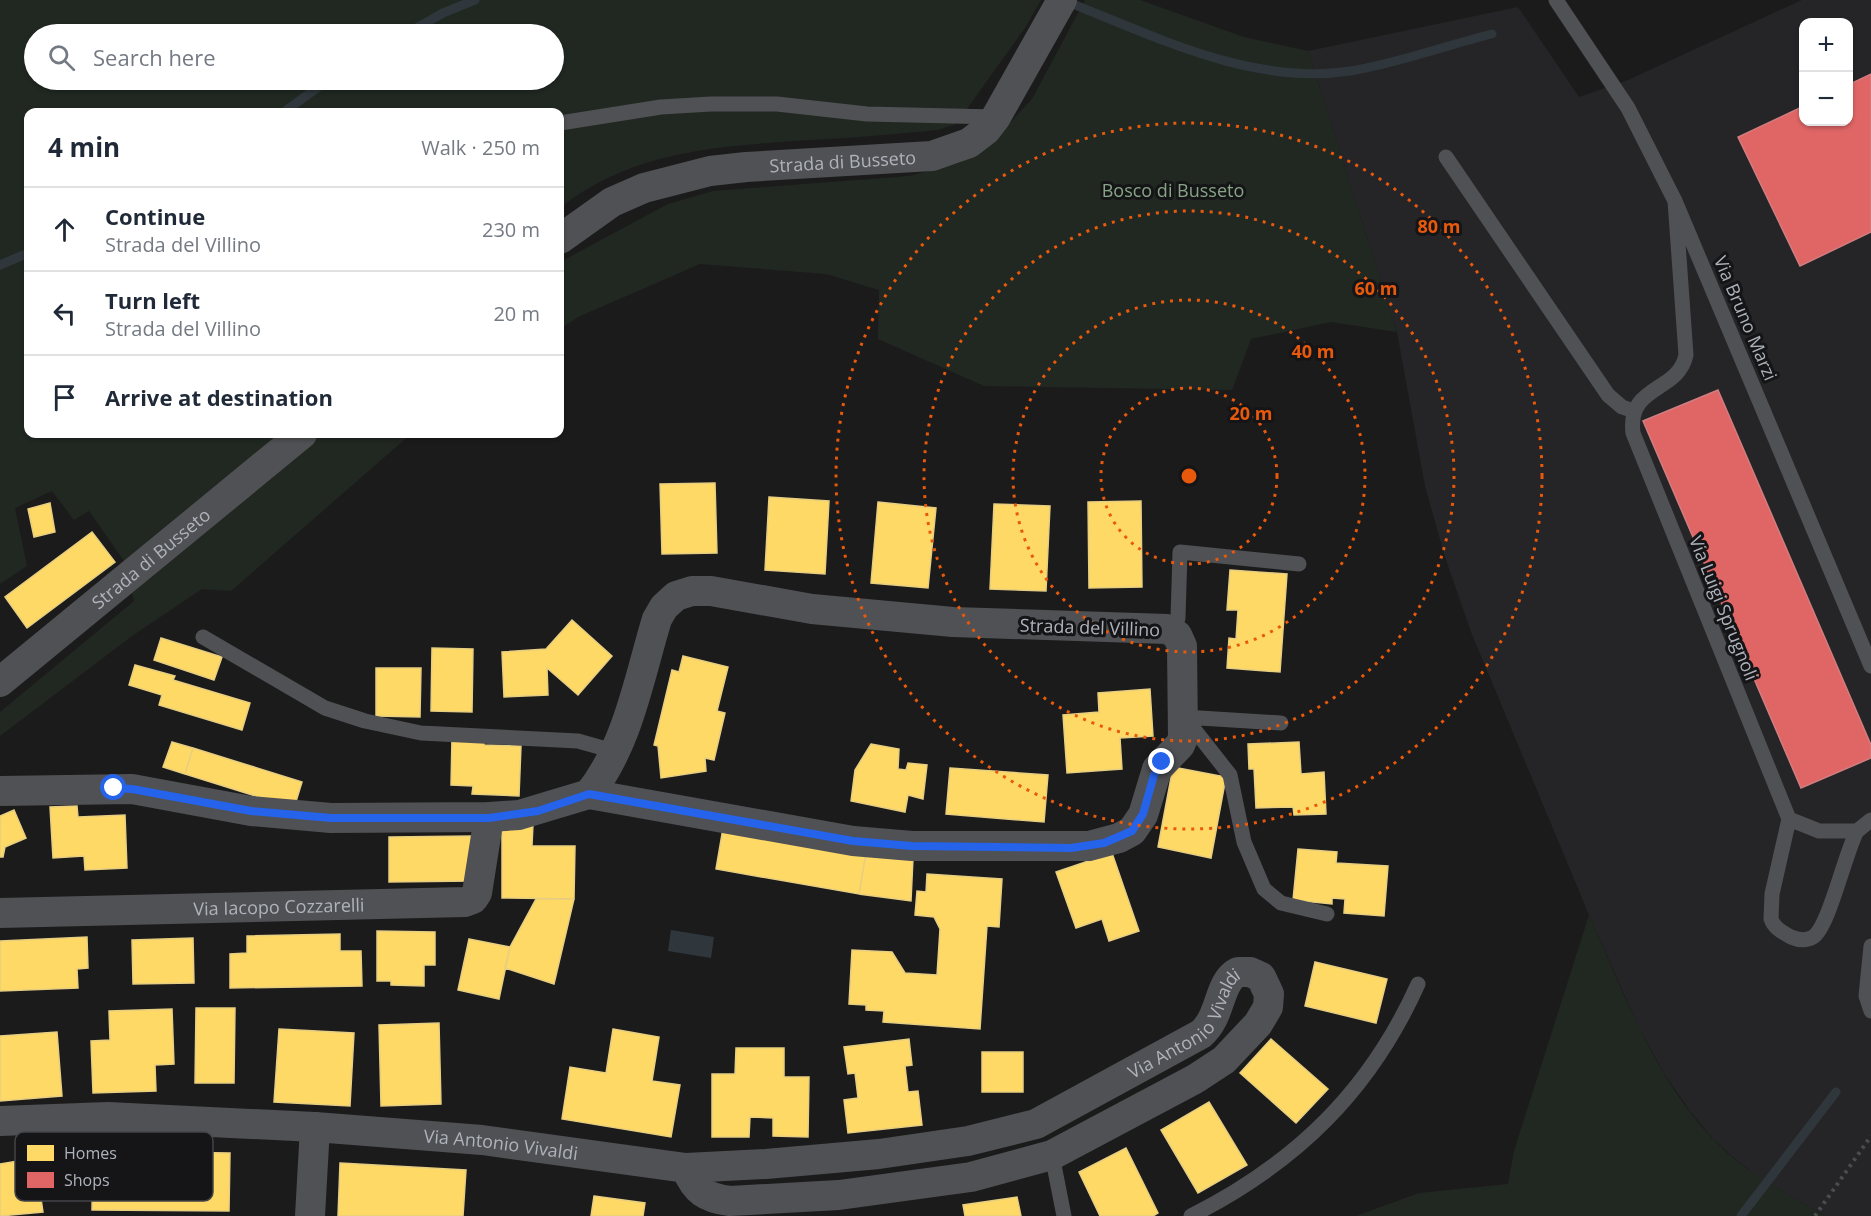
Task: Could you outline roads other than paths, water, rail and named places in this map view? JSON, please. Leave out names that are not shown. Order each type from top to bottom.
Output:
[{"type":"street","name":"Strada di Busseto","points":[[564,236],[612,202],[644,188],[710,171],[932,156],[969,143],[986,130],[996,117],[1056,10]]},
{"type":"street","name":"Strada di Busseto","points":[[0,682],[297,438]]},
{"type":"street","name":"Strada del Villino","points":[[0,791],[132,789],[303,818],[489,818],[538,811],[589,794],[853,841],[912,846],[1089,846],[1119,838],[1132,831],[1139,822],[1157,769],[1180,745],[1184,717],[1178,639],[1158,628],[953,622],[812,609],[711,591],[692,591],[676,596],[664,607],[657,619],[617,752],[606,773],[589,794]]},
{"type":"street","name":"Via Iacopo Cozzarelli","points":[[0,913],[465,903],[473,899],[477,893],[489,818]]},
{"type":"street","name":"Via Antonio Vivaldi","points":[[0,1121],[108,1117],[315,1127],[482,1140],[686,1168],[879,1154],[968,1141],[1036,1124],[1201,1034],[1215,1019],[1227,981],[1234,974],[1250,972],[1261,977],[1269,994],[1268,1007],[1258,1024],[1224,1060],[1195,1079],[1052,1155],[971,1178],[787,1200],[716,1199],[696,1189],[686,1168]]},
{"type":"street","points":[[310,1216],[315,1127]]},
{"type":"lane","name":"Via Bruno Marzi","points":[[1556,0],[1628,108],[1675,201],[1871,666]]},
{"type":"lane","points":[[564,122],[661,107],[729,104],[777,104],[867,114],[996,117]]},
{"type":"lane","points":[[1446,157],[1608,395],[1622,407],[1634,411],[1640,400],[1676,374],[1683,365],[1686,355],[1675,201]]},
{"type":"lane","name":"Via Luigi Sprugnoli","points":[[1634,411],[1632,424],[1636,444],[1789,819]]},
{"type":"lane","points":[[1178,639],[1180,552],[1299,564]]},
{"type":"lane","points":[[203,636],[325,708],[364,721],[421,733],[578,741],[617,752]]},
{"type":"lane","points":[[1184,717],[1281,723]]},
{"type":"lane","points":[[1184,717],[1230,776],[1244,842],[1264,889],[1281,903],[1327,914]]},
{"type":"lane","points":[[1857,831],[1819,831],[1789,819],[1770,913],[1776,928],[1798,939],[1815,936],[1824,924],[1846,852],[1857,831],[1871,820]]},
{"type":"lane","points":[[1871,946],[1866,996],[1871,1011]]},
{"type":"lane","points":[[1191,1216],[1258,1179],[1291,1155],[1314,1134],[1357,1085],[1404,1016],[1418,984]]},
{"type":"lane","points":[[1052,1155],[1064,1216]]},
{"type":"waterway","points":[[424,24],[475,0]]},
{"type":"waterway","points":[[1065,1],[1204,55],[1240,65],[1313,74],[1350,71],[1385,64],[1492,34]]},
{"type":"waterway","points":[[290,108],[314,90]]},
{"type":"waterway","points":[[0,265],[24,255]]},
{"type":"waterway","points":[[1741,1216],[1836,1092]]},
{"type":"park label","name":"Bosco di Busseto","points":[[1173,190]]}]
